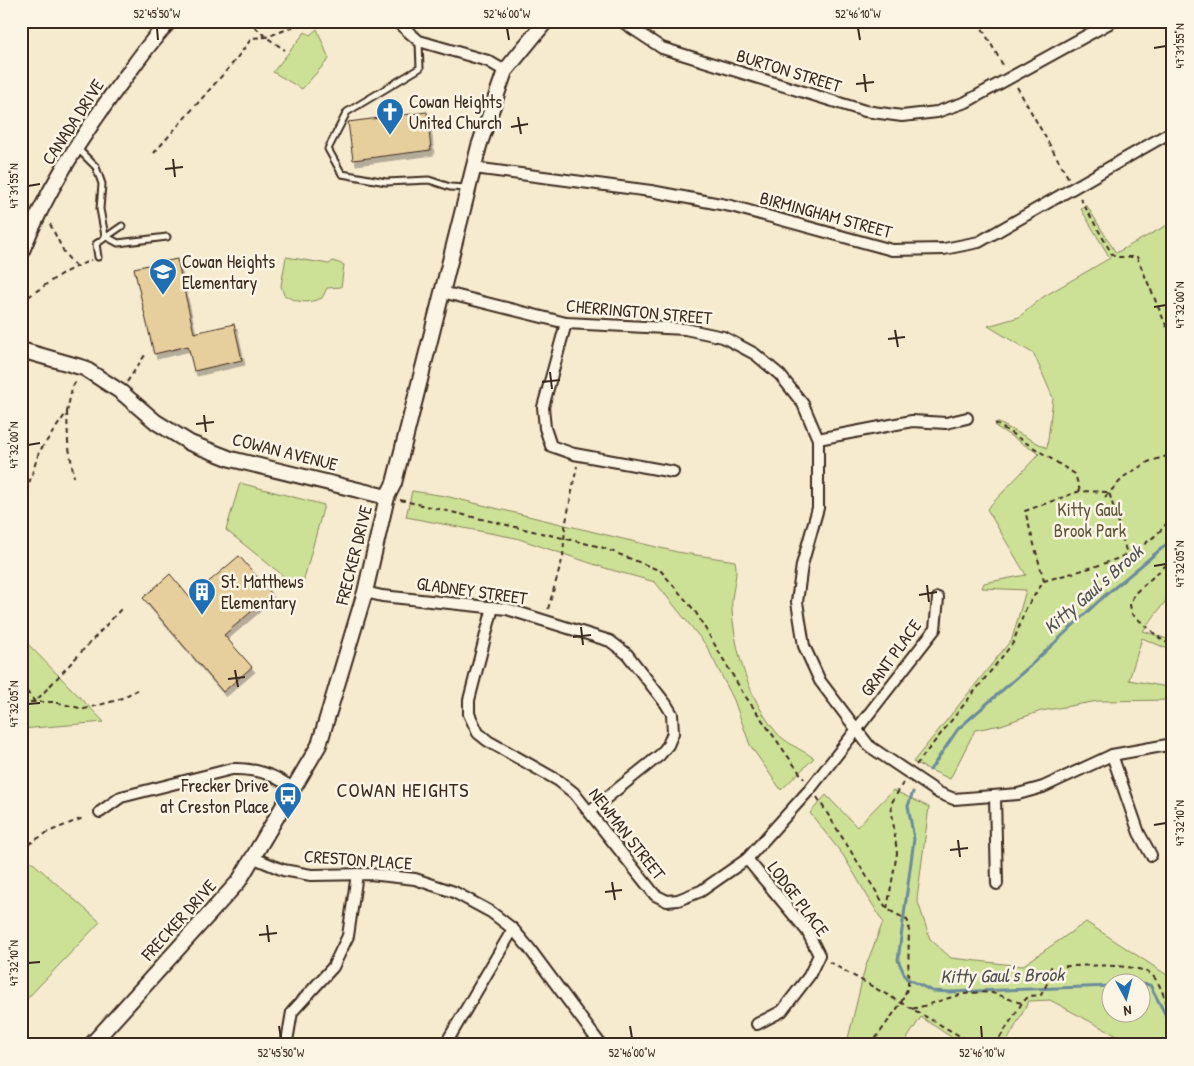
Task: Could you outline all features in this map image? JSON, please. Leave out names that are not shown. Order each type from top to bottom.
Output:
[{"type":"street","name":"CANADA DRIVE","points":[[21,252],[37,218],[76,147],[114,90],[170,21]]},
{"type":"street","points":[[396,21],[419,41],[488,61],[505,71]]},
{"type":"street","name":"FRECKER DRIVE","points":[[91,1045],[218,906],[254,858],[319,745],[394,498],[394,483],[474,168],[505,71],[546,21]]},
{"type":"street","name":"BURTON STREET","points":[[621,21],[662,48],[670,51],[865,111],[902,116],[936,112],[966,102],[1113,21]]},
{"type":"street","name":"BIRMINGHAM STREET","points":[[474,168],[651,191],[731,206],[892,250],[944,249],[978,242],[1173,131]]},
{"type":"street","name":"CHERRINGTON STREET","points":[[442,292],[566,323],[685,329],[722,337],[756,354],[780,375],[803,404],[818,439],[818,508],[802,565],[797,602],[804,646],[820,681],[869,746],[939,793],[954,799],[995,797],[1035,790],[1112,755],[1173,744]]},
{"type":"street","points":[[566,323],[543,407],[545,428],[552,446],[574,454],[673,472]]},
{"type":"street","name":"COWAN AVENUE","points":[[21,350],[84,368],[122,392],[156,422],[190,444],[231,459],[394,498]]},
{"type":"street","points":[[818,439],[912,421],[946,423],[967,418]]},
{"type":"street","name":"GLADNEY STREET","points":[[365,592],[382,596],[493,607],[533,616],[610,641],[627,654],[669,709],[674,727],[671,739],[664,751],[590,811]]},
{"type":"street","name":"GRANT PLACE","points":[[856,731],[935,629],[938,598]]},
{"type":"street","name":"NEWMAN STREET","points":[[493,607],[469,700],[469,714],[474,728],[488,742],[565,785],[590,811],[655,895],[667,901],[678,900],[701,891],[747,859],[811,788],[856,731]]},
{"type":"street","points":[[1112,755],[1140,833],[1151,855]]},
{"type":"street","points":[[100,812],[121,797],[232,769],[250,768],[285,782],[293,789]]},
{"type":"street","points":[[995,797],[997,884]]},
{"type":"street","name":"CRESTON PLACE","points":[[254,858],[283,870],[310,875],[357,874],[415,879],[454,892],[491,912],[513,929],[602,1045]]},
{"type":"street","name":"LODGE PLACE","points":[[747,859],[807,931],[820,955],[809,976],[782,1011],[757,1024]]},
{"type":"street","points":[[287,1041],[292,1012],[333,966],[348,936],[357,874]]},
{"type":"street","points":[[446,1045],[513,929]]},
{"type":"lane","points":[[419,41],[420,68],[347,112],[328,149],[329,155],[342,174],[386,182],[429,180],[450,187],[468,188]]},
{"type":"lane","points":[[76,147],[96,167],[102,184],[100,209],[105,236]]},
{"type":"lane","points":[[98,257],[96,244],[122,226]]},
{"type":"lane","points":[[105,236],[118,242],[167,237]]},
{"type":"path","points":[[248,21],[285,50]]},
{"type":"path","points":[[154,153],[233,63],[244,46],[252,38],[266,37],[310,21]]},
{"type":"path","points":[[978,21],[1004,67]]},
{"type":"path","points":[[1016,86],[1069,178]]},
{"type":"path","points":[[1080,198],[1115,257],[1137,257],[1173,342]]},
{"type":"path","points":[[50,224],[65,254],[76,267]]},
{"type":"path","points":[[21,302],[61,274],[98,257]]},
{"type":"path","points":[[127,383],[145,355]]},
{"type":"path","points":[[74,477],[68,442],[67,412],[72,388],[77,379]]},
{"type":"path","points":[[21,509],[39,452],[67,412]]},
{"type":"path","points":[[995,423],[1075,474],[1080,491]]},
{"type":"path","points":[[1105,498],[1126,476],[1148,462],[1173,454]]},
{"type":"path","points":[[548,610],[563,557],[564,538],[577,461]]},
{"type":"path","points":[[1044,581],[1024,511],[1080,491],[1109,492]]},
{"type":"path","points":[[1109,492],[1127,554]]},
{"type":"path","points":[[394,498],[601,547],[661,571],[695,611],[744,693],[806,780]]},
{"type":"path","points":[[916,765],[1013,644],[1026,608],[1044,581],[1119,558],[1146,545],[1160,532],[1173,514]]},
{"type":"path","points":[[1173,559],[1137,591],[1130,602],[1132,614],[1163,642],[1173,645]]},
{"type":"path","points":[[35,702],[122,608]]},
{"type":"path","points":[[21,684],[35,702]]},
{"type":"path","points":[[21,702],[54,702],[84,709],[118,700],[137,690]]},
{"type":"path","points":[[886,909],[897,853],[891,804],[903,783]]},
{"type":"path","points":[[817,797],[886,909],[909,924],[908,987],[901,1003],[871,1045]]},
{"type":"path","points":[[21,849],[48,832],[83,818]]},
{"type":"path","points":[[829,962],[976,1044],[997,1042],[1022,1003],[1030,996],[1041,995],[1049,980],[1051,967],[1126,966],[1140,968],[1152,976],[1160,987],[1166,1005],[1173,1014]]},
{"type":"path","points":[[912,1009],[933,1004],[949,996],[974,993],[994,993],[1022,1003]]},
{"type":"green space","points":[[317,29],[329,59],[302,89],[273,72],[305,32],[310,35]]},
{"type":"green space","name":"Kitty Gaul Brook Park","points":[[1087,206],[1116,253],[1173,222],[1173,591],[1143,631],[1173,641],[1173,651],[1142,638],[1129,680],[1173,688],[1173,700],[1098,701],[1041,711],[1001,725],[975,730],[950,779],[913,762],[1012,639],[1026,590],[982,588],[984,583],[1026,575],[987,509],[1039,454],[995,426],[997,422],[1047,448],[1053,398],[1034,354],[988,326],[1019,317],[1043,297],[1110,258],[1081,209]]},
{"type":"green space","points":[[286,257],[329,264],[333,261],[344,265],[341,287],[327,288],[322,298],[307,302],[294,300],[284,295],[281,286]]},
{"type":"green space","points":[[240,483],[324,505],[301,590],[226,530]]},
{"type":"green space","points":[[412,491],[445,496],[677,552],[735,561],[736,573],[732,604],[734,626],[740,658],[751,690],[766,719],[779,736],[814,758],[781,790],[750,745],[734,700],[706,645],[655,582],[608,569],[516,538],[406,517]]},
{"type":"green space","points":[[21,637],[104,722],[21,729]]},
{"type":"green space","points":[[893,790],[929,807],[917,899],[930,939],[951,958],[1022,966],[1086,922],[1173,979],[1173,1045],[1134,1045],[1050,1000],[1029,1001],[1005,1045],[963,1045],[921,1017],[903,1045],[844,1045],[848,1039],[865,968],[883,922],[843,855],[810,813],[826,795],[857,827]]},
{"type":"green space","points":[[21,843],[25,856],[100,922],[21,1005]]},
{"type":"building","name":"Cowan Heights United Church","points":[[427,112],[431,150],[353,160],[348,122]]},
{"type":"building","name":"Cowan Heights Elementary","points":[[177,259],[194,333],[234,324],[242,360],[194,371],[188,346],[154,354],[134,268]]},
{"type":"building","name":"St. Matthews Elementary","points":[[239,556],[272,594],[224,635],[252,667],[223,692],[143,598],[170,574],[190,598]]},
{"type":"waterway","name":"Kitty Gaul's Brook","points":[[930,770],[958,729],[1030,666],[1102,598],[1173,539]]},
{"type":"waterway","name":"Kitty Gaul's Brook","points":[[913,792],[908,806],[914,839],[898,960],[906,978],[932,991],[950,992],[1102,986]]},
{"type":"waterway","name":"Kitty Gaul's Brook","points":[[1152,989],[1173,1029]]},
{"type":"place","name":"Cowan Heights United Church","points":[[390,136]]},
{"type":"place","name":"Cowan Heights Elementary","points":[[163,296]]},
{"type":"place","name":"St. Matthews Elementary","points":[[202,616]]},
{"type":"place","name":"Frecker Drive at Creston Place","points":[[288,820]]},
{"type":"district","name":"COWAN HEIGHTS","points":[[403,790]]}]
